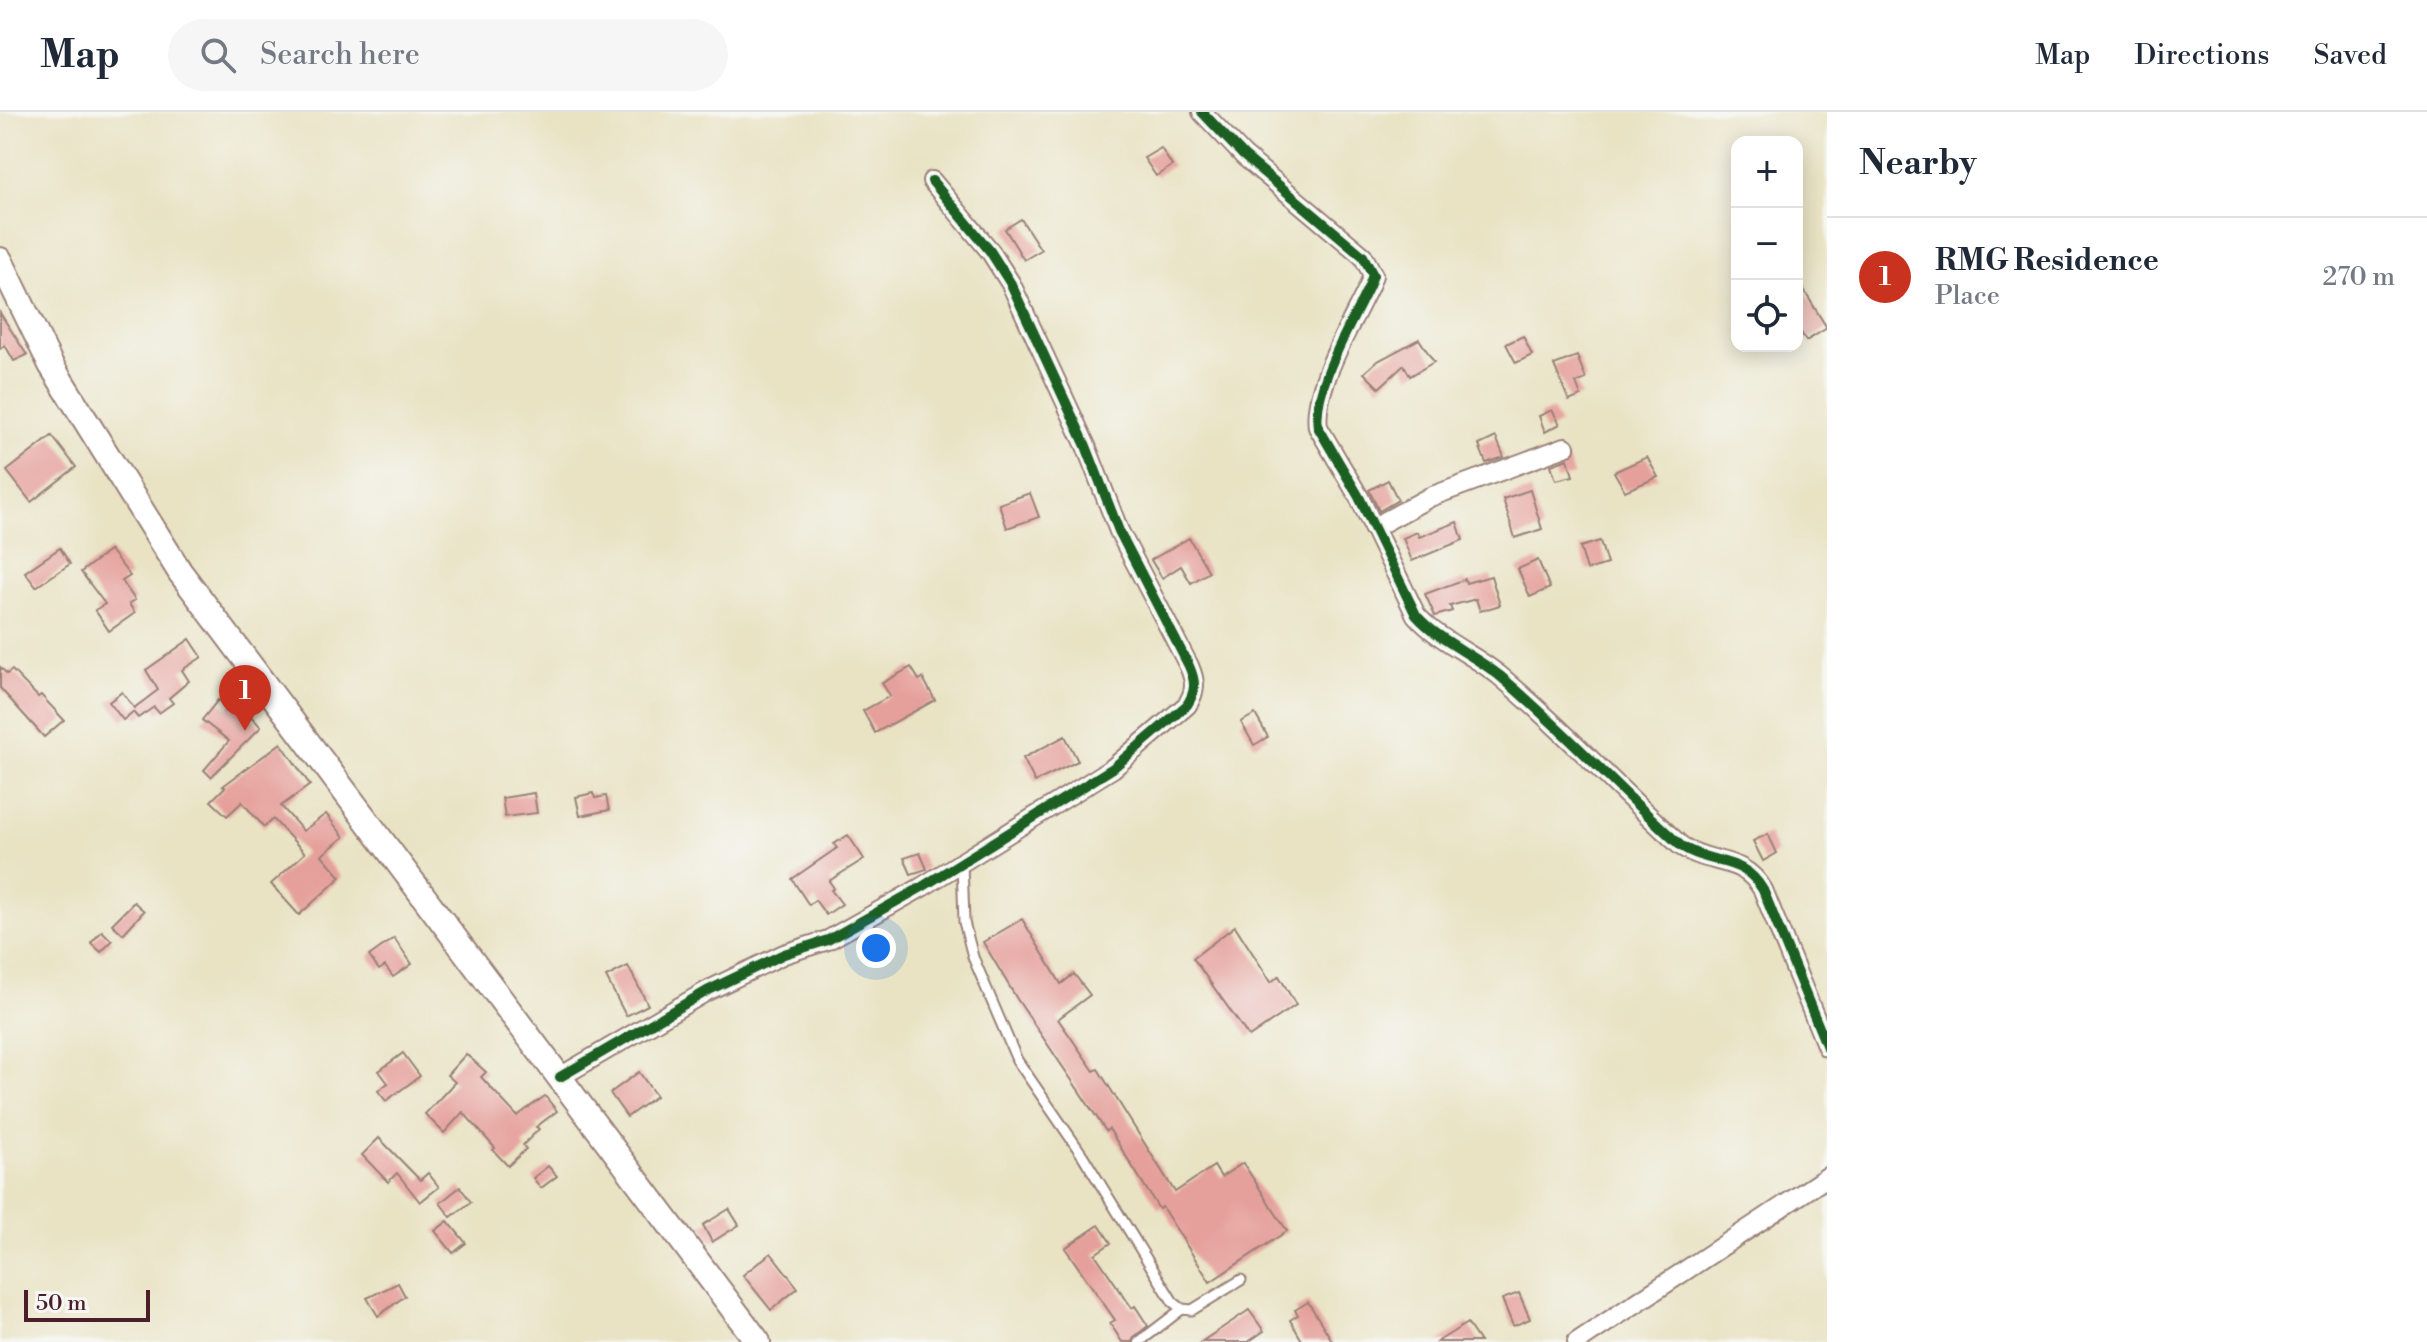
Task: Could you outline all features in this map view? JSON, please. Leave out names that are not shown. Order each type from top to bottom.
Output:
[{"type":"main road","points":[[0,260],[51,365],[180,572],[758,1342]]},
{"type":"street","points":[[1202,112],[1244,156],[1363,256],[1373,275],[1320,392],[1316,416],[1318,427],[1416,615],[1426,627],[1465,651],[1518,692],[1681,846],[1706,859],[1733,863],[1755,876],[1827,1047]]},
{"type":"street","points":[[560,1077],[707,991],[784,954],[828,940],[962,862],[1113,768],[1187,705],[1195,687],[1189,666],[1119,531],[1086,446],[1011,284],[990,251],[932,181]]},
{"type":"street","points":[[1373,528],[1430,497],[1565,447]]},
{"type":"street","points":[[1577,1342],[1827,1177]]},
{"type":"lane","points":[[962,862],[964,922],[973,957],[1017,1060],[1083,1156],[1173,1302],[1182,1309],[1192,1310],[1241,1280]]},
{"type":"lane","points":[[1139,1342],[1182,1309]]},
{"type":"building","points":[[1161,148],[1172,166],[1156,176],[1144,158]]},
{"type":"building","points":[[1021,219],[1041,250],[1024,260],[1005,229]]},
{"type":"building","points":[[1803,289],[1827,328],[1806,341],[1803,336]]},
{"type":"building","points":[[0,313],[27,355],[14,361],[5,345],[0,349]]},
{"type":"building","points":[[1523,336],[1532,355],[1516,363],[1506,344]]},
{"type":"building","points":[[1419,339],[1434,362],[1410,376],[1404,365],[1379,388],[1364,373],[1376,362]]},
{"type":"building","points":[[1577,356],[1586,379],[1576,383],[1581,396],[1569,401],[1554,365]]},
{"type":"building","points":[[1552,410],[1560,424],[1545,432],[1539,416]]},
{"type":"building","points":[[52,436],[76,467],[31,502],[7,471]]},
{"type":"building","points":[[1496,437],[1504,457],[1486,463],[1479,445]]},
{"type":"building","points":[[1647,457],[1658,477],[1625,491],[1614,472]]},
{"type":"building","points":[[1568,459],[1573,476],[1556,480],[1551,465]]},
{"type":"building","points":[[1388,480],[1398,500],[1379,511],[1369,490]]},
{"type":"building","points":[[1530,490],[1542,529],[1515,538],[1503,499]]},
{"type":"building","points":[[1030,493],[1039,517],[1007,528],[999,504]]},
{"type":"building","points":[[1457,522],[1463,540],[1412,561],[1403,538],[1417,532],[1419,537]]},
{"type":"building","points":[[1189,538],[1209,572],[1191,583],[1181,566],[1162,578],[1151,560]]},
{"type":"building","points":[[1600,541],[1607,564],[1587,570],[1580,547]]},
{"type":"building","points":[[60,548],[70,564],[36,587],[25,572]]},
{"type":"building","points":[[110,550],[130,576],[122,581],[135,600],[129,604],[135,613],[109,631],[95,610],[105,604],[81,572]]},
{"type":"building","points":[[1538,560],[1550,588],[1530,597],[1518,569]]},
{"type":"building","points":[[1491,576],[1500,605],[1480,611],[1476,599],[1450,606],[1452,611],[1435,616],[1425,594],[1465,579],[1466,583]]},
{"type":"building","points":[[190,639],[202,657],[182,670],[189,681],[169,698],[173,703],[159,713],[154,707],[138,718],[133,712],[123,720],[109,702],[122,692],[134,708],[158,690],[146,670]]},
{"type":"building","points":[[0,667],[7,674],[12,670],[64,720],[44,737],[0,688]]},
{"type":"building","points":[[911,667],[919,680],[923,678],[935,700],[875,733],[863,711],[890,696],[882,683]]},
{"type":"building","points":[[236,698],[247,707],[245,710],[261,727],[211,777],[204,770],[229,741],[202,720],[218,700],[228,708]]},
{"type":"building","points":[[1255,714],[1268,737],[1254,745],[1241,722]]},
{"type":"building","points":[[1065,736],[1078,761],[1035,782],[1023,758]]},
{"type":"building","points":[[281,743],[310,785],[281,806],[303,831],[326,814],[344,837],[322,855],[341,877],[299,915],[271,884],[305,853],[273,819],[264,827],[242,802],[227,816],[211,801],[223,786]]},
{"type":"building","points":[[534,793],[537,813],[505,817],[502,798]]},
{"type":"building","points":[[593,793],[595,798],[606,796],[609,810],[580,816],[576,797]]},
{"type":"building","points":[[1768,834],[1777,853],[1763,861],[1753,841]]},
{"type":"building","points":[[848,835],[864,859],[829,881],[834,888],[831,890],[842,904],[826,915],[815,900],[809,905],[792,879],[837,848],[834,844]]},
{"type":"building","points":[[920,853],[927,869],[911,874],[904,858]]},
{"type":"building","points":[[134,902],[144,911],[123,934],[112,924]]},
{"type":"building","points":[[1022,919],[1061,984],[1074,974],[1090,995],[1058,1019],[1094,1071],[1098,1069],[1175,1192],[1214,1166],[1221,1177],[1243,1163],[1287,1231],[1210,1282],[1109,1129],[1106,1131],[1017,999],[983,942]]},
{"type":"building","points":[[1235,926],[1271,982],[1279,976],[1296,1005],[1249,1037],[1193,958]]},
{"type":"building","points":[[102,931],[112,941],[101,952],[91,943]]},
{"type":"building","points":[[394,938],[412,964],[393,977],[385,966],[379,970],[369,956]]},
{"type":"building","points":[[628,966],[648,1005],[626,1016],[606,977]]},
{"type":"building","points":[[403,1053],[420,1076],[386,1101],[378,1091],[388,1083],[379,1071]]},
{"type":"building","points":[[466,1054],[486,1072],[481,1077],[517,1116],[545,1096],[557,1111],[536,1127],[539,1129],[523,1145],[526,1149],[508,1166],[463,1112],[444,1133],[425,1114],[455,1082],[447,1075]]},
{"type":"building","points":[[639,1072],[656,1096],[627,1117],[610,1093]]},
{"type":"building","points":[[379,1138],[420,1180],[428,1173],[439,1187],[420,1202],[397,1173],[388,1182],[362,1155]]},
{"type":"building","points":[[548,1166],[557,1176],[541,1188],[533,1178]]},
{"type":"building","points":[[460,1187],[471,1202],[451,1217],[440,1203]]},
{"type":"building","points":[[729,1209],[739,1225],[712,1242],[703,1225]]},
{"type":"building","points":[[448,1221],[466,1243],[453,1253],[435,1231]]},
{"type":"building","points":[[1099,1225],[1111,1243],[1095,1254],[1148,1326],[1132,1342],[1122,1342],[1110,1323],[1115,1320],[1065,1248]]},
{"type":"building","points":[[771,1253],[798,1288],[771,1310],[743,1275]]},
{"type":"building","points":[[398,1283],[405,1296],[378,1316],[367,1298]]},
{"type":"building","points":[[1519,1293],[1530,1319],[1513,1326],[1502,1299]]},
{"type":"building","points":[[1308,1302],[1333,1342],[1303,1342],[1290,1320],[1298,1315],[1295,1310]]},
{"type":"building","points":[[1249,1310],[1264,1331],[1248,1342],[1201,1342]]},
{"type":"building","points":[[1467,1323],[1480,1342],[1437,1342]]},
{"type":"cycle path","points":[[1202,112],[1244,156],[1363,256],[1373,275],[1327,375],[1318,411],[1318,427],[1359,497],[1416,615],[1435,632],[1500,676],[1681,846],[1736,866],[1755,879],[1763,890],[1827,1047]]},
{"type":"cycle path","points":[[560,1077],[707,991],[784,954],[828,940],[922,887],[1113,768],[1187,705],[1192,695],[1194,682],[1189,666],[1119,531],[1086,446],[1011,284],[990,251],[932,181]]},
{"type":"place","name":"RMG Residence","points":[[245,731]]}]
